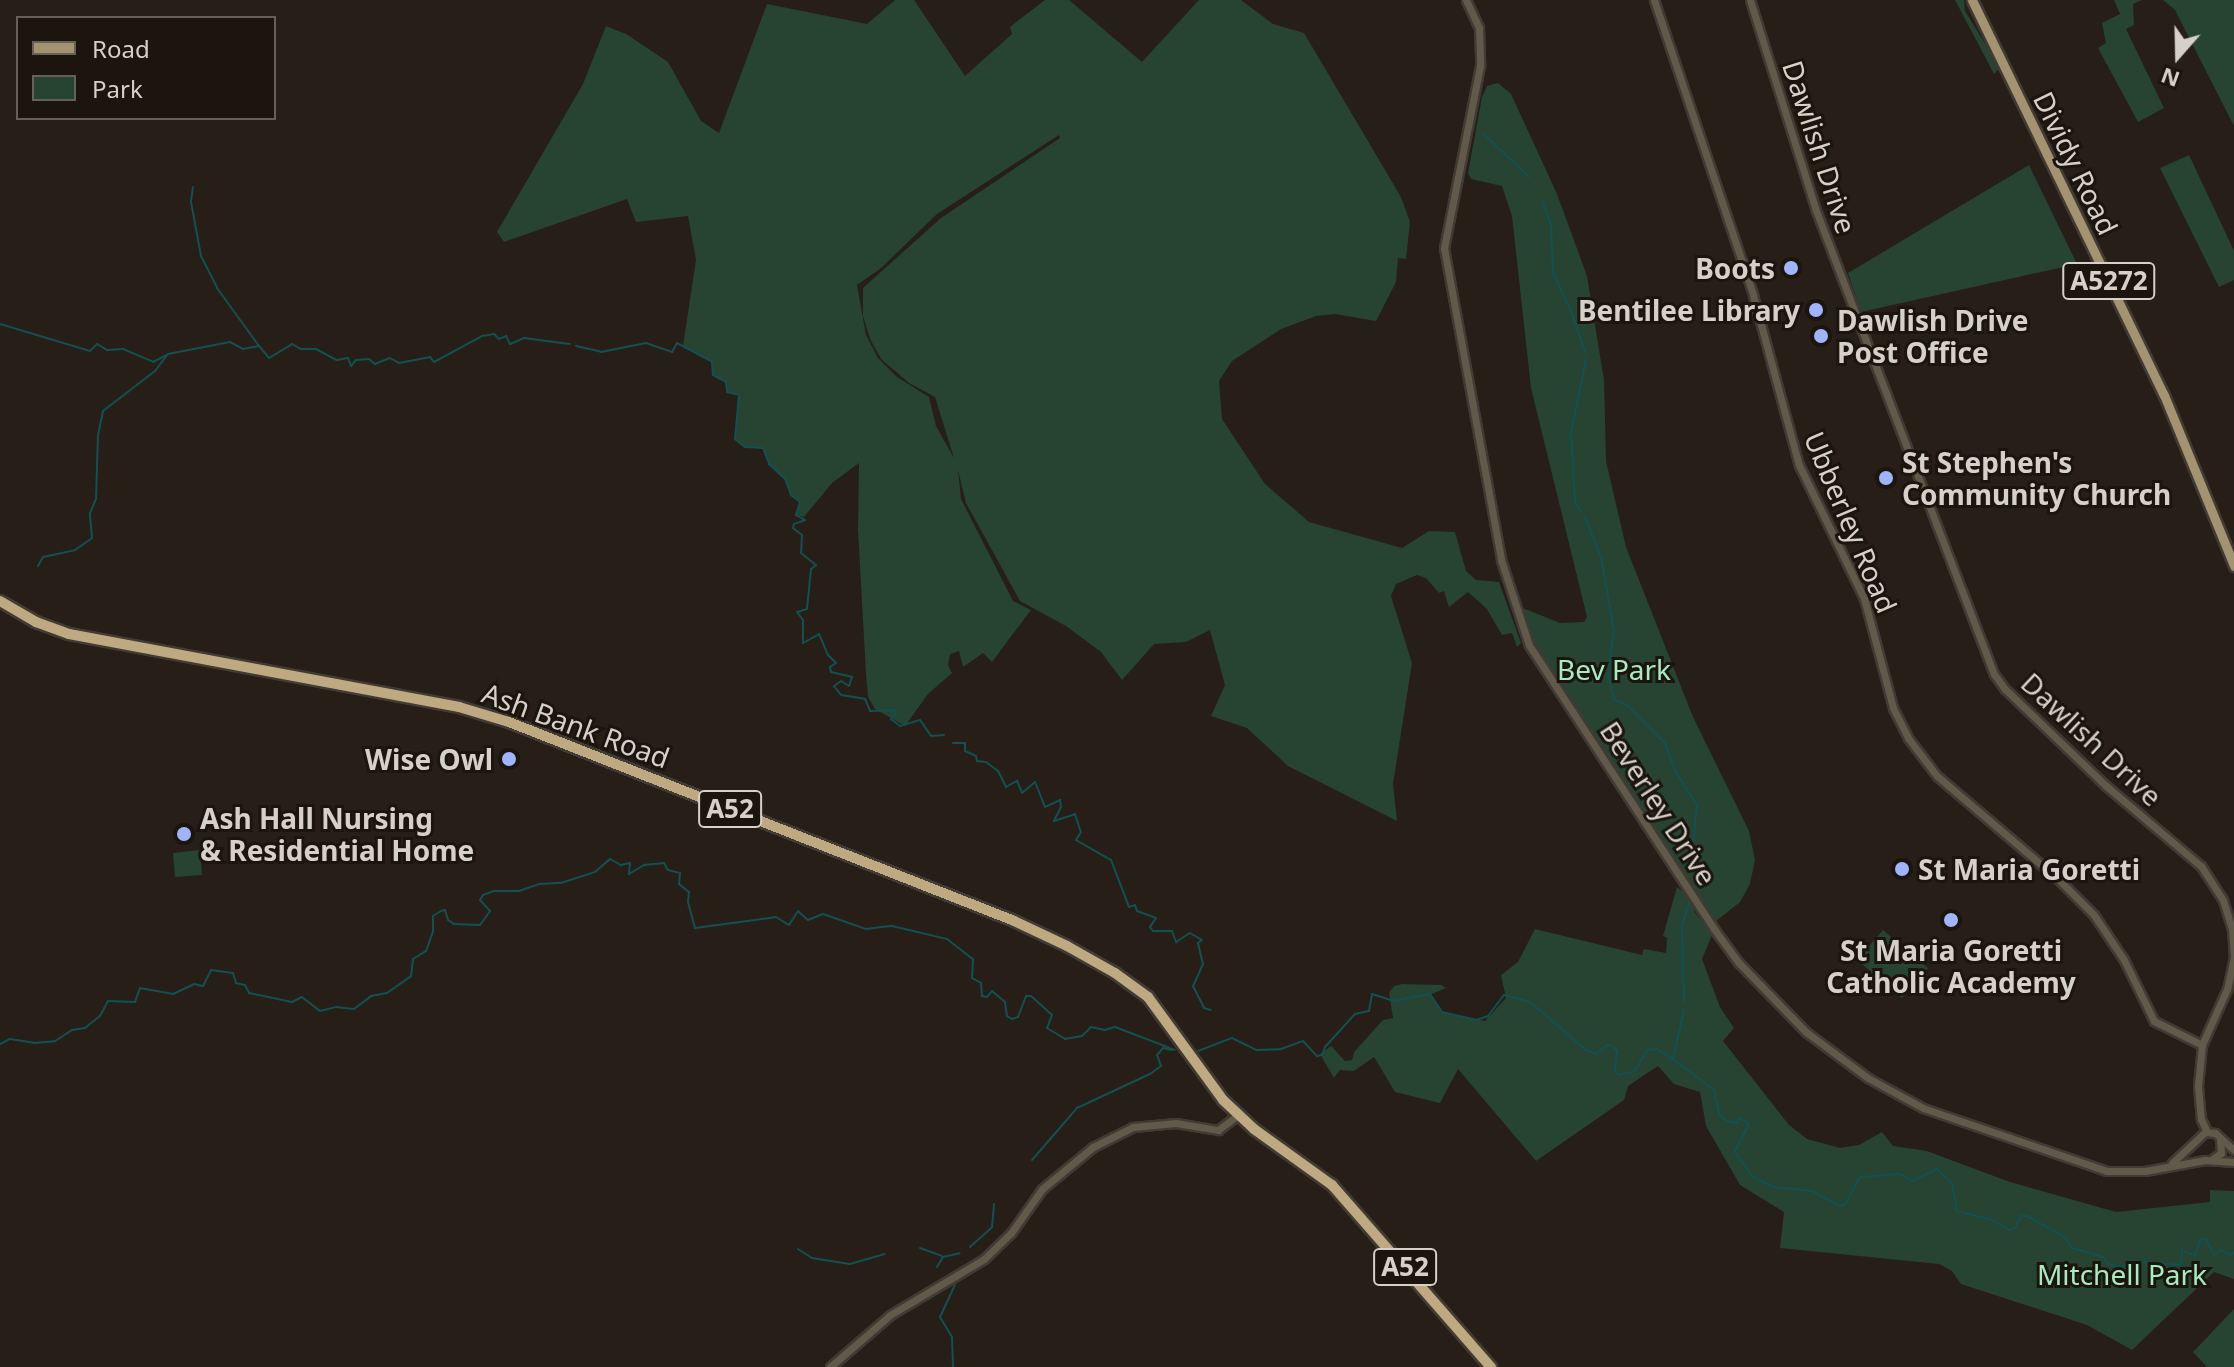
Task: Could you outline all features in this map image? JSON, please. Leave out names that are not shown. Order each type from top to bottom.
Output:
[{"type":"highway","name":"Ash Bank Road","points":[[0,601],[36,622],[69,634],[459,707],[498,718],[1012,920],[1104,966],[1148,997],[1210,1085],[1238,1115],[1315,1170],[1354,1207],[1491,1367]]},
{"type":"main road","name":"Dividy Road","points":[[1972,0],[2164,395],[2234,566]]},
{"type":"street","name":"Beverley Drive","points":[[1466,0],[1479,28],[1480,66],[1444,248],[1489,504],[1508,585],[1529,645],[1738,962],[1806,1032],[1894,1093],[1979,1130],[2107,1171],[2145,1171],[2170,1164],[2207,1160],[2234,1162]]},
{"type":"street","name":"Ubberley Road","points":[[1654,0],[1753,295],[1799,465],[1864,598],[1893,708],[1908,738],[1937,776],[2057,878],[2094,915],[2124,960],[2154,1021],[2202,1045]]},
{"type":"street","name":"Dawlish Drive","points":[[1750,0],[1815,208],[1994,674],[2005,689],[2105,785],[2198,863],[2223,900],[2233,937],[2231,975],[2202,1045],[2199,1102],[2207,1132]]},
{"type":"street","points":[[830,1367],[890,1315],[984,1259],[1006,1239],[1042,1189],[1093,1147],[1133,1127],[1176,1123],[1218,1130],[1238,1115]]},
{"type":"street","points":[[2170,1164],[2207,1132],[2220,1137],[2234,1150]]},
{"type":"street","points":[[2195,1142],[2196,1152],[2207,1160],[2221,1153],[2220,1137]]},
{"type":"green space","points":[[895,0],[914,0],[965,76],[1012,34],[1010,27],[1045,0],[1069,0],[1142,62],[1199,0],[1241,0],[1273,24],[1304,33],[1401,197],[1410,222],[1406,259],[1398,258],[1396,282],[1376,321],[1335,314],[1316,316],[1281,329],[1232,361],[1219,381],[1222,419],[1265,484],[1309,522],[1402,548],[1429,531],[1455,532],[1466,571],[1476,580],[1499,582],[1521,643],[1517,647],[1512,633],[1502,635],[1487,609],[1468,592],[1449,607],[1444,591],[1439,593],[1426,578],[1417,575],[1396,584],[1391,596],[1412,663],[1393,784],[1397,821],[1288,766],[1247,728],[1211,716],[1225,685],[1210,630],[1186,642],[1154,644],[1122,680],[1101,652],[1066,626],[1020,601],[966,503],[958,470],[961,499],[1013,601],[1031,610],[992,662],[983,653],[963,667],[959,651],[950,654],[948,665],[952,673],[928,694],[905,726],[875,709],[868,697],[866,674],[858,530],[859,463],[832,483],[804,517],[796,515],[800,502],[791,495],[785,479],[769,464],[763,449],[745,447],[735,439],[739,395],[727,392],[726,382],[713,375],[712,362],[683,346],[696,260],[688,216],[636,222],[627,199],[504,242],[497,232],[583,84],[606,26],[626,34],[668,62],[701,121],[719,133],[767,4],[867,24]],"holes":[[[1059,135],[1060,138],[941,218],[863,288],[863,316],[870,339],[881,359],[909,383],[935,397],[954,458],[936,426],[929,397],[897,377],[878,358],[866,335],[857,285],[880,269],[937,214]]]},
{"type":"green space","points":[[1955,0],[1964,0],[1965,11],[1999,68],[1994,74]]},
{"type":"green space","points":[[2114,0],[2142,0],[2133,4],[2134,25],[2126,29],[2164,108],[2138,122],[2098,48],[2106,43],[2102,23],[2120,14]]},
{"type":"green space","points":[[2163,0],[2234,0],[2234,126],[2175,10]]},
{"type":"green space","name":"Bev Park","points":[[1498,83],[1511,94],[1557,194],[1587,276],[1604,380],[1606,461],[1626,547],[1693,717],[1749,831],[1755,860],[1750,884],[1740,902],[1716,921],[1532,643],[1520,607],[1560,623],[1584,622],[1587,617],[1531,388],[1512,216],[1502,186],[1471,179],[1468,173],[1482,97],[1487,86]]},
{"type":"green space","points":[[2189,155],[2234,251],[2234,280],[2219,287],[2160,168]]},
{"type":"green space","points":[[2029,165],[2077,264],[1861,312],[1848,273]]},
{"type":"green space","points":[[200,850],[202,875],[175,877],[173,853]]},
{"type":"green space","name":"Mitchell Park","points":[[1677,887],[1693,900],[1694,911],[1712,935],[1702,959],[1720,1007],[1734,1028],[1723,1041],[1789,1125],[1807,1139],[1840,1148],[1859,1145],[1882,1132],[1893,1146],[1927,1151],[2010,1182],[2116,1212],[2210,1202],[2210,1190],[2234,1191],[2234,1279],[2214,1272],[2132,1350],[2087,1325],[1961,1284],[1952,1271],[1939,1264],[1780,1248],[1784,1212],[1740,1185],[1706,1126],[1700,1092],[1674,1084],[1658,1066],[1628,1086],[1624,1100],[1536,1161],[1458,1069],[1440,1103],[1395,1092],[1374,1057],[1354,1071],[1340,1070],[1334,1078],[1320,1054],[1331,1046],[1345,1061],[1352,1060],[1354,1052],[1383,1020],[1393,1018],[1389,993],[1394,986],[1402,984],[1441,985],[1446,988],[1430,995],[1442,1012],[1485,1021],[1506,998],[1501,975],[1518,962],[1535,929],[1642,955],[1644,949],[1666,953],[1667,938],[1663,936]]},
{"type":"green space","points":[[1883,930],[1928,968],[1902,998],[1857,960]]},
{"type":"green space","points":[[2234,1309],[2234,1367],[2207,1367],[2193,1352]]},
{"type":"waterway","points":[[1484,134],[1529,177]]},
{"type":"waterway","points":[[193,187],[191,202],[201,256],[217,288],[259,346]]},
{"type":"waterway","points":[[1542,201],[1551,224],[1553,273],[1571,311],[1585,352]]},
{"type":"waterway","points":[[0,324],[90,351],[97,344],[107,350],[123,349],[153,362],[168,354],[230,342],[243,349],[259,346],[269,358],[292,344],[301,349],[316,349],[337,360],[348,358],[351,366],[356,360],[369,359],[375,364],[390,358],[399,363],[430,357],[434,362],[482,336],[494,334],[499,339],[506,336],[510,344],[524,338],[570,344]]},
{"type":"waterway","points":[[576,346],[601,352],[646,343],[672,352],[677,343],[712,362],[713,375],[726,382],[727,392],[739,395],[735,439],[745,447],[763,448],[769,464],[785,479],[791,495],[800,502],[796,515],[805,520],[794,524],[793,528],[802,535],[801,553],[816,565],[811,569],[807,609],[797,612],[803,620],[803,643],[819,634],[828,655],[836,663],[830,667],[831,672],[852,677],[849,686],[841,681],[834,686],[841,695],[865,699],[870,711],[893,710],[896,713],[891,719],[900,726],[920,720],[931,736],[944,735]]},
{"type":"waterway","points":[[38,566],[43,557],[75,550],[92,538],[90,513],[96,499],[98,435],[103,411],[155,371],[167,355]]},
{"type":"waterway","points":[[1581,512],[1575,502],[1571,433],[1586,359]]},
{"type":"waterway","points":[[1585,517],[1601,557],[1614,631],[1608,675],[1614,699],[1628,706],[1665,743],[1675,771],[1697,805],[1690,870]]},
{"type":"waterway","points":[[953,743],[965,743],[965,751],[998,771],[1006,787],[1017,781],[1022,793],[1035,782],[1045,807],[1060,800],[1061,807],[1054,821],[1075,814],[1081,832],[1076,840],[1111,860],[1129,907],[1135,905],[1137,911],[1156,918],[1150,927],[1153,931],[1172,931],[1176,942],[1190,933],[1202,940],[1198,943],[1203,964],[1193,986],[1204,1008],[1211,1010]]},
{"type":"waterway","points":[[0,1044],[10,1039],[34,1043],[55,1041],[72,1030],[85,1028],[100,1016],[108,1001],[135,1002],[140,988],[173,994],[194,984],[203,986],[211,970],[233,973],[236,983],[245,985],[249,993],[292,1002],[302,997],[320,1011],[336,1007],[354,1009],[371,996],[387,993],[411,976],[413,959],[426,951],[433,932],[433,916],[441,911],[445,910],[448,920],[454,924],[480,925],[490,911],[480,900],[483,895],[561,883],[595,872],[610,859],[621,865],[630,863],[629,874],[644,865],[664,863],[668,870],[680,873],[679,884],[689,892],[688,902],[695,928],[776,917],[789,925],[798,911],[808,920],[823,914],[866,929],[892,926],[947,939],[973,959],[972,978],[981,983],[982,996],[987,997],[992,991],[1005,1002],[1007,1016],[1012,1019],[1018,1017],[1026,996],[1031,996],[1052,1015],[1047,1028],[1065,1039],[1082,1036],[1091,1027],[1105,1030],[1115,1027],[1175,1050]]},
{"type":"waterway","points":[[1684,1002],[1682,925],[1690,900]]},
{"type":"waterway","points":[[1198,1051],[1232,1038],[1257,1050],[1281,1049],[1303,1041],[1317,1056],[1322,1055],[1325,1047],[1355,1014],[1369,1011],[1372,994],[1393,1001],[1430,994],[1442,1012],[1476,1020],[1488,1016],[1504,995],[1530,1002],[1586,1050],[1596,1054],[1607,1045],[1612,1046],[1617,1051],[1615,1071],[1619,1075],[1635,1071],[1647,1050],[1657,1049],[1673,1059],[1714,1090],[1719,1114],[1727,1121],[1737,1123],[1740,1118],[1749,1124],[1735,1152],[1752,1176],[1773,1187],[1812,1191],[1840,1206],[1845,1205],[1860,1177],[1900,1174],[1913,1181],[1937,1169],[1952,1183],[1957,1211],[1990,1219],[2009,1230],[2015,1228],[2021,1216],[2027,1216],[2065,1237],[2072,1248],[2103,1257],[2107,1263],[2123,1268],[2129,1261],[2181,1265],[2182,1250],[2195,1256],[2201,1239],[2206,1239],[2214,1255],[2221,1250],[2230,1255],[2234,1253]]},
{"type":"waterway","points":[[1673,1059],[1684,1010]]},
{"type":"waterway","points":[[1032,1160],[1077,1108],[1150,1074],[1161,1066],[1157,1055],[1163,1048],[1172,1050]]},
{"type":"waterway","points":[[970,1247],[992,1227],[994,1204]]},
{"type":"waterway","points":[[920,1248],[942,1256]]},
{"type":"waterway","points":[[798,1249],[812,1258],[850,1264],[885,1254]]},
{"type":"waterway","points":[[937,1267],[943,1257],[960,1253]]},
{"type":"waterway","points":[[953,1367],[952,1337],[940,1317],[955,1285]]},
{"type":"place","name":"Boots","points":[[1791,268]]},
{"type":"place","name":"Bentilee Library","points":[[1816,310]]},
{"type":"place","name":"Dawlish Drive Post Office","points":[[1821,336]]},
{"type":"place","name":"St Stephen's Community Church","points":[[1886,478]]},
{"type":"place","name":"Wise Owl","points":[[509,759]]},
{"type":"place","name":"Ash Hall Nursing & Residential Home","points":[[184,834]]},
{"type":"place","name":"St Maria Goretti","points":[[1902,869]]},
{"type":"place","name":"St Maria Goretti Catholic Academy","points":[[1951,920]]}]
